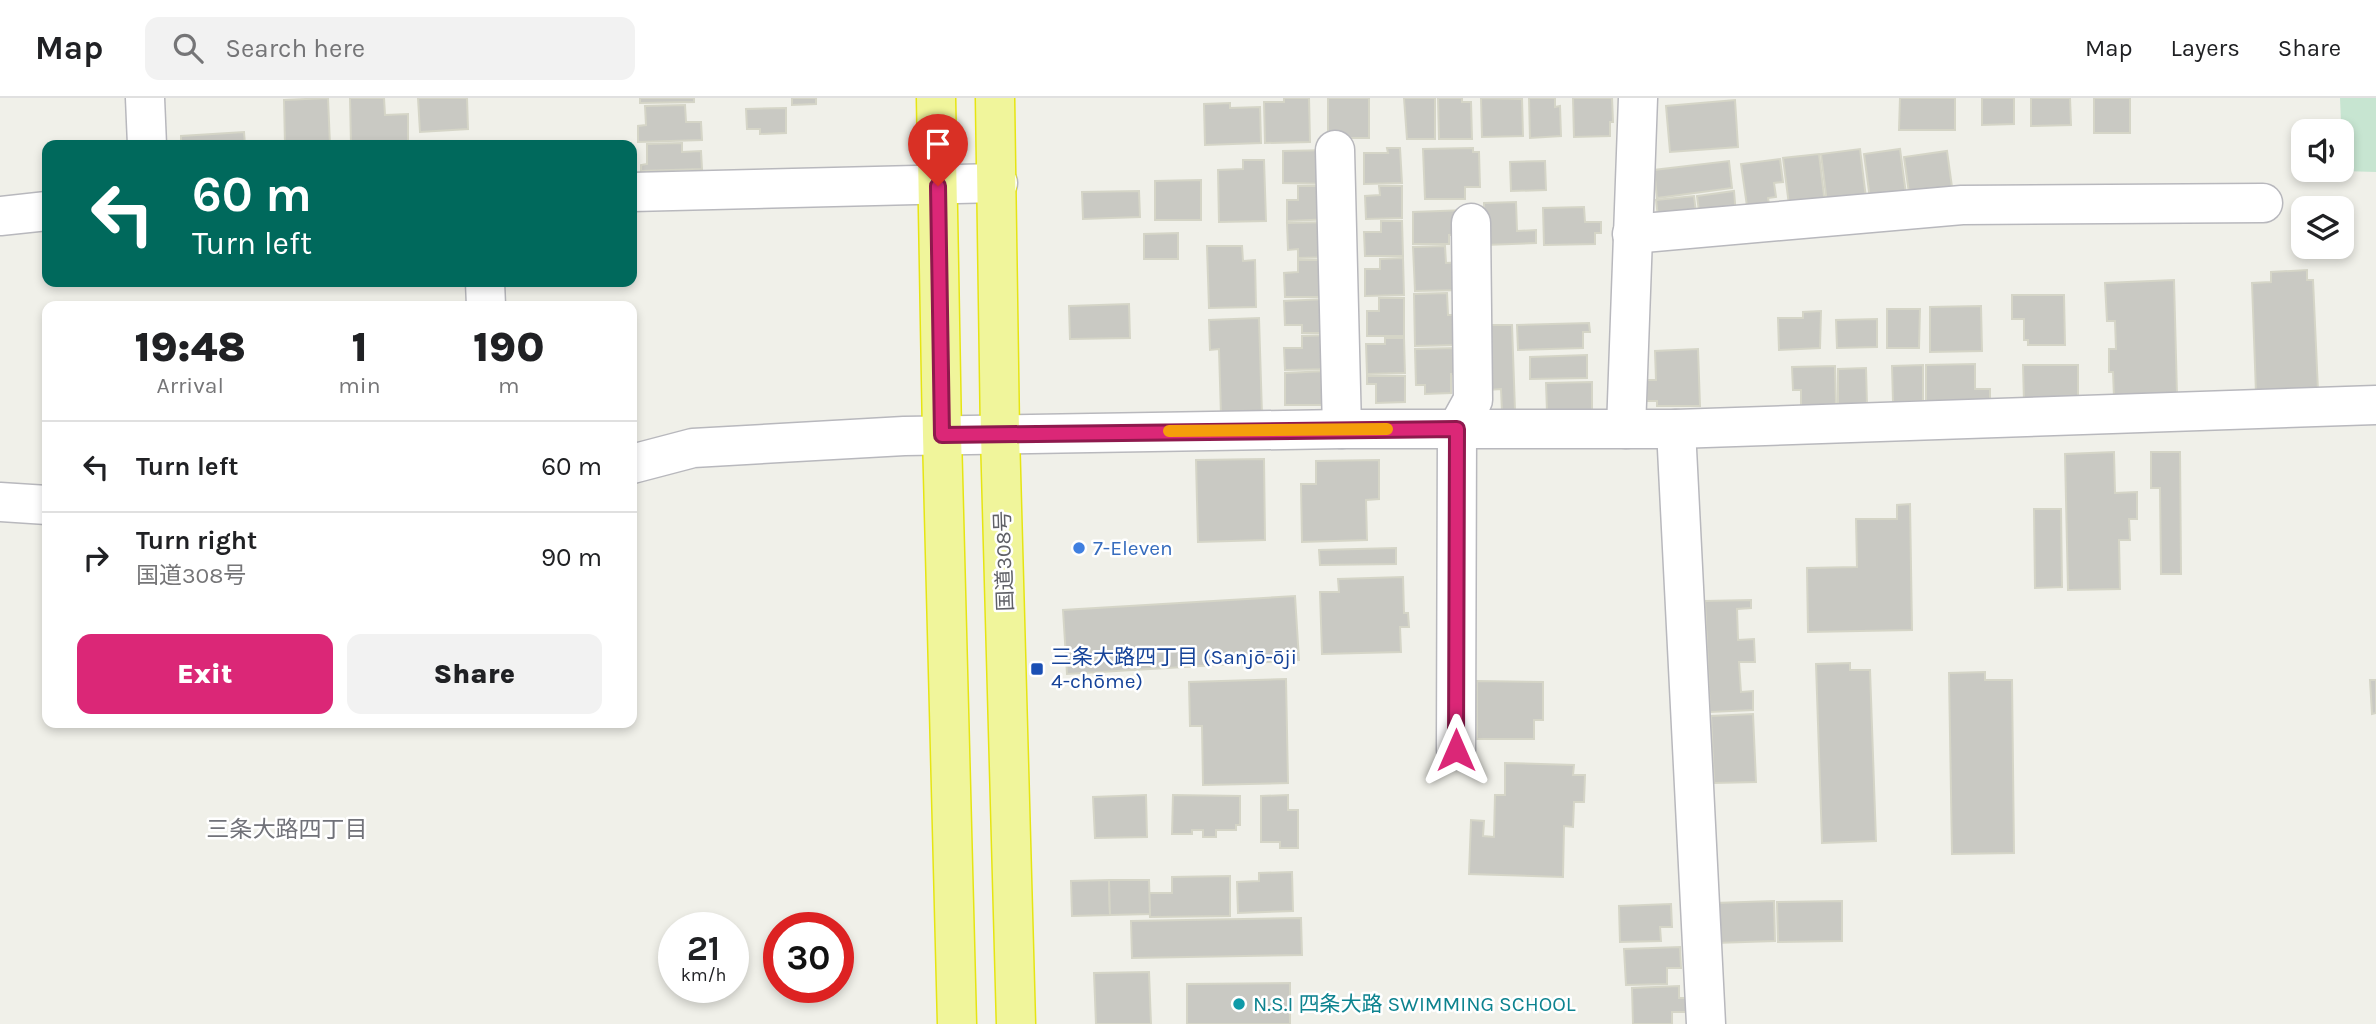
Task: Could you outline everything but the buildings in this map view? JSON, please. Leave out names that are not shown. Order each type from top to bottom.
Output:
[{"type":"highway","points":[[936,98],[957,1024]]},
{"type":"highway","name":"国道308号","points":[[995,98],[1000,434],[1016,1024]]},
{"type":"street","points":[[145,98],[147,140]]},
{"type":"street","points":[[1626,429],[1638,98]]},
{"type":"street","points":[[1335,150],[1342,429]]},
{"type":"street","points":[[637,192],[998,183]]},
{"type":"street","points":[[1632,234],[1962,205],[2263,202]]},
{"type":"street","points":[[0,216],[42,212]]},
{"type":"street","points":[[1456,750],[1457,429],[1472,400],[1471,223]]},
{"type":"street","points":[[637,463],[693,448],[942,435],[1342,429],[1676,429],[2376,405]]},
{"type":"street","points":[[1676,429],[1706,1024]]},
{"type":"street","points":[[0,502],[42,505]]},
{"type":"green space","points":[[2340,98],[2376,98],[2376,172],[2354,171],[2354,119],[2341,119]]},
{"type":"slow traffic","points":[[1169,431],[1387,429]]},
{"type":"place","name":"7-Eleven","points":[[1079,548]]},
{"type":"place","name":"三条大路四丁目 (Sanjō-ōji 4-chōme)","points":[[1037,669]]},
{"type":"place","name":"N.S.I 四条大路 SWIMMING SCHOOL","points":[[1239,1004]]},
{"type":"district","name":"三条大路四丁目","points":[[287,829]]},
{"type":"route","points":[[938,186],[942,435],[1457,429],[1456,750]]}]
